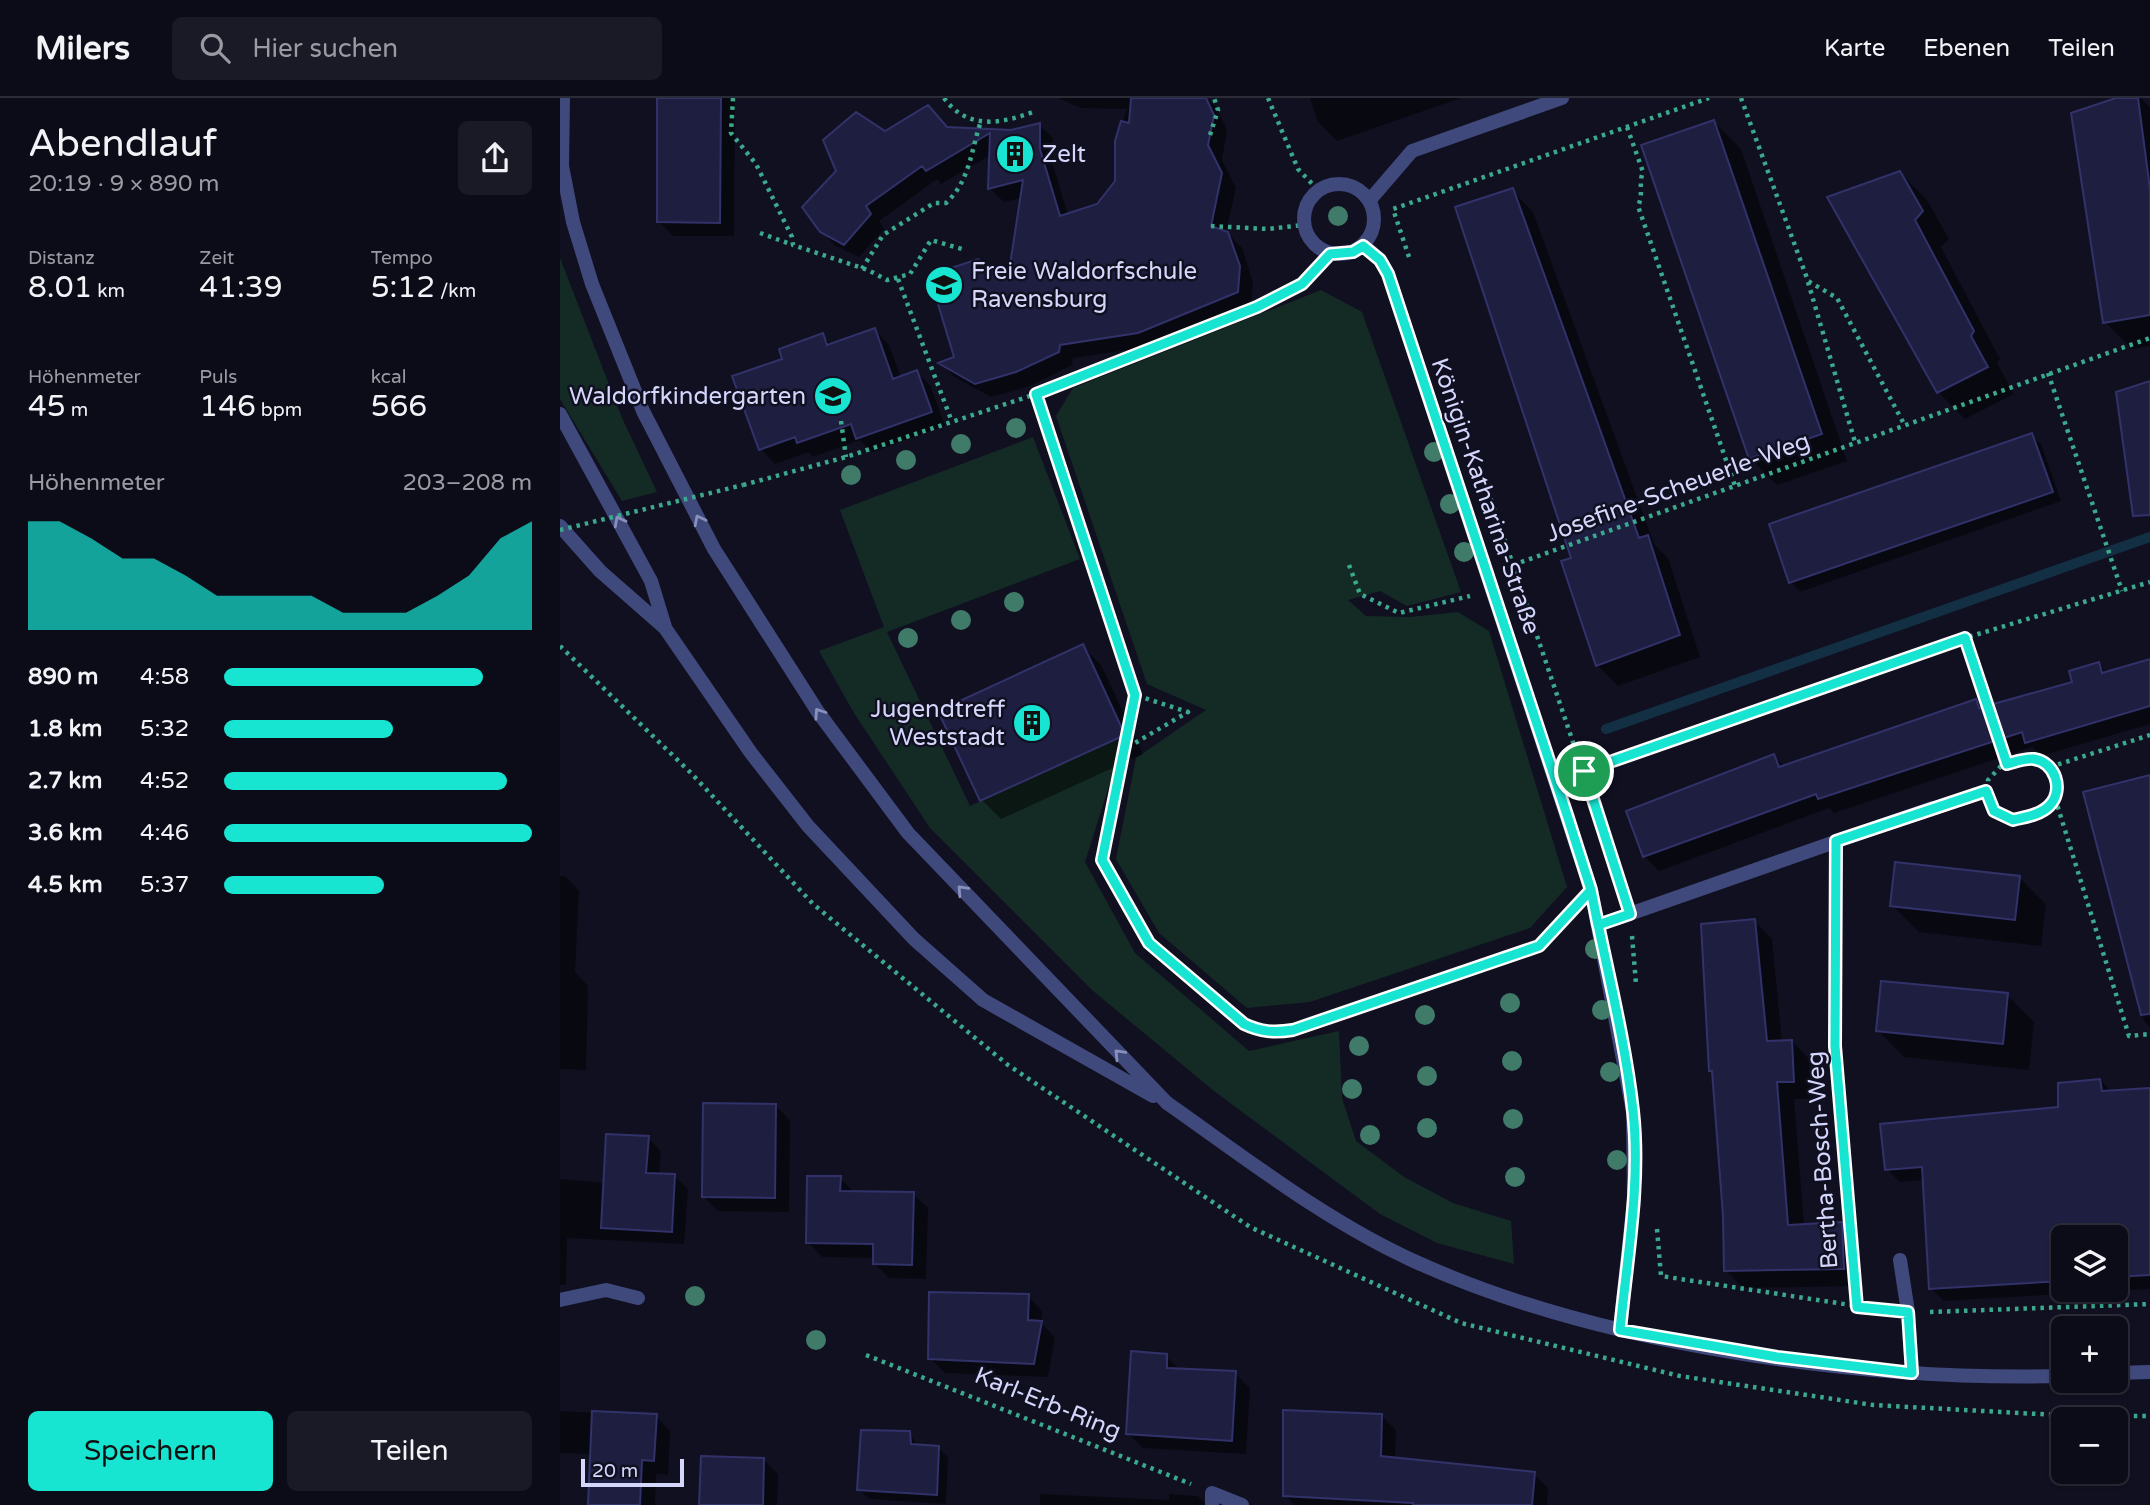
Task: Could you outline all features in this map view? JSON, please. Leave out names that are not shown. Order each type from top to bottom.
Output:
[{"type":"street","points":[[563,98],[562,166],[573,222],[592,284],[643,411],[714,549],[818,712],[908,833],[1167,1103]]},
{"type":"street","points":[[1370,201],[1412,151],[1562,98]]},
{"type":"street","points":[[1340,183],[1362,192],[1370,201],[1374,226],[1363,246],[1353,252],[1330,254],[1312,244],[1303,225],[1306,205],[1318,190],[1340,183]]},
{"type":"street","name":"Königin-Katharina-Straße","points":[[1363,246],[1380,260],[1388,274],[1591,890],[1633,1112],[1634,1199],[1620,1330]]},
{"type":"street","points":[[560,414],[651,581],[665,628]]},
{"type":"street","points":[[560,528],[600,571],[665,628],[751,753],[808,826],[914,939],[984,1000],[1167,1103],[1319,1208],[1373,1241],[1418,1263],[1508,1296],[1620,1330],[1777,1357],[1912,1373],[2051,1376]]},
{"type":"street","points":[[1598,925],[1932,808]]},
{"type":"street","points":[[1900,1260],[1908,1312],[1912,1373]]},
{"type":"street","points":[[560,1300],[606,1290],[638,1298]]},
{"type":"street","points":[[2128,1373],[2150,1372]]},
{"type":"street","points":[[1212,1499],[1242,1505]]},
{"type":"path","points":[[733,98],[731,133],[756,164],[792,237],[793,245]]},
{"type":"path","points":[[944,98],[958,113],[981,121],[1004,123],[1033,112]]},
{"type":"path","points":[[1210,135],[1217,110],[1214,98]]},
{"type":"path","points":[[1268,98],[1298,169],[1318,190]]},
{"type":"path","points":[[1411,262],[1393,209],[1709,98]]},
{"type":"path","points":[[1741,98],[1808,281],[1855,442]]},
{"type":"path","points":[[862,269],[883,235],[934,203],[946,203],[960,189],[972,159],[981,121]]},
{"type":"path","points":[[1627,127],[1643,172],[1639,181],[1642,198],[1638,206],[1735,486]]},
{"type":"path","points":[[1211,226],[1268,229],[1303,225]]},
{"type":"path","points":[[760,233],[887,280],[910,274],[931,240],[962,249]]},
{"type":"path","points":[[560,528],[743,485],[846,457],[1036,394],[1257,307],[1302,284],[1330,254]]},
{"type":"path","points":[[898,279],[952,422]]},
{"type":"path","points":[[1808,281],[1836,298],[1905,424]]},
{"type":"path","name":"Josefine-Scheuerle-Weg","points":[[1513,565],[2150,338]]},
{"type":"path","points":[[2048,373],[2122,591]]},
{"type":"path","points":[[1036,394],[1135,695],[1127,747],[1102,860],[1149,943],[1244,1024],[1258,1031],[1293,1030],[1539,946],[1591,890]]},
{"type":"path","points":[[841,421],[846,457]]},
{"type":"path","points":[[1487,485],[1630,914],[1637,997]]},
{"type":"path","points":[[1349,565],[1360,594],[1399,613],[1444,605],[1494,589]]},
{"type":"path","points":[[1584,771],[1965,638],[2150,582]]},
{"type":"path","points":[[1965,638],[2007,764]]},
{"type":"path","points":[[560,646],[691,773],[813,904],[1008,1065],[1250,1227],[1461,1323],[1680,1376],[1873,1405],[2075,1416],[2150,1416]]},
{"type":"path","points":[[1127,747],[1188,712],[1135,695]]},
{"type":"path","points":[[2050,767],[2150,735]]},
{"type":"path","points":[[2055,798],[2039,812],[2013,820],[1994,811],[1986,791],[1994,771],[2007,764],[2030,758],[2050,767],[2056,776],[2055,798],[2129,1036],[2150,1034]]},
{"type":"path","points":[[1932,808],[1986,791]]},
{"type":"path","name":"Bertha-Bosch-Weg","points":[[1836,841],[1835,1046],[1857,1307]]},
{"type":"path","points":[[1656,1220],[1661,1276],[1857,1307],[1908,1312],[2150,1304]]},
{"type":"path","name":"Karl-Erb-Ring","points":[[866,1355],[1212,1499]]},
{"type":"green space","points":[[560,258],[622,418],[657,492],[622,501],[560,399]]},
{"type":"green space","points":[[1321,290],[1362,312],[1461,592],[1407,606],[1380,591],[1348,600],[1366,616],[1410,617],[1458,612],[1489,631],[1567,887],[1530,928],[1310,1002],[1247,1008],[1159,933],[1116,859],[1136,758],[1206,710],[1147,684],[1056,416],[1073,388]]},
{"type":"green space","points":[[1033,437],[1080,559],[887,632],[970,806],[1125,735],[1085,862],[1135,953],[1249,1051],[1339,1031],[1342,1098],[1356,1141],[1404,1177],[1453,1203],[1511,1221],[1514,1264],[1437,1243],[1380,1214],[1214,1091],[1092,990],[930,828],[854,713],[819,651],[884,627],[840,510]]},
{"type":"building","points":[[657,98],[721,98],[720,223],[657,222]]},
{"type":"building","points":[[1131,98],[1206,98],[1214,115],[1208,145],[1222,173],[1211,226],[1228,232],[1240,266],[1238,292],[1138,333],[1060,345],[1059,352],[1016,372],[975,384],[938,363],[954,357],[932,284],[939,272],[978,259],[1008,278],[1023,180],[988,189],[990,133],[926,171],[922,166],[866,206],[871,214],[844,245],[820,232],[802,207],[836,171],[823,140],[856,112],[885,131],[928,105],[947,127],[1011,130],[1040,123],[1040,149],[1060,216],[1097,204],[1115,181],[1115,141],[1121,121],[1129,123]]},
{"type":"building","points":[[2116,98],[2138,98],[2150,189],[2150,315],[2103,323],[2071,113]]},
{"type":"building","points":[[1714,120],[1822,434],[1749,459],[1641,145]]},
{"type":"building","points":[[1900,171],[1923,211],[1915,220],[1974,331],[1971,336],[1988,367],[1937,393],[1827,197]]},
{"type":"building","points":[[1513,188],[1639,538],[1648,535],[1680,635],[1596,666],[1561,561],[1571,558],[1455,207]]},
{"type":"building","name":"Waldorfkindergarten","points":[[875,328],[893,379],[917,370],[932,412],[856,439],[851,424],[797,443],[795,437],[759,450],[732,376],[782,359],[779,349],[823,333],[827,345]]},
{"type":"building","points":[[2150,381],[2150,515],[2133,516],[2116,392]]},
{"type":"building","points":[[2032,433],[2053,492],[1789,583],[1769,524]]},
{"type":"building","name":"Jugendtreff Weststadt","points":[[1083,644],[1125,735],[980,801],[938,711]]},
{"type":"building","points":[[2150,659],[2150,706],[2025,743],[2022,732],[1818,799],[1816,794],[1643,857],[1626,811],[1774,754],[1779,767],[1976,699],[1979,708],[2072,682],[2069,671],[2099,662],[2102,673]]},
{"type":"building","points":[[2150,775],[2150,1014],[2141,1015],[2083,792]]},
{"type":"building","points":[[1895,862],[2020,876],[2015,920],[1890,906]]},
{"type":"building","points":[[1755,919],[1767,1041],[1792,1040],[1794,1082],[1777,1082],[1788,1225],[1842,1222],[1844,1269],[1724,1271],[1723,1216],[1712,1071],[1709,1071],[1701,924]]},
{"type":"building","points":[[1881,981],[2008,993],[2003,1044],[1876,1031]]},
{"type":"building","points":[[2100,1079],[2102,1091],[2150,1088],[2150,1275],[2128,1276],[2128,1225],[2051,1225],[2051,1282],[1929,1289],[1922,1167],[1885,1170],[1880,1124],[2058,1107],[2058,1083]]},
{"type":"building","points":[[703,1103],[776,1104],[775,1198],[702,1197]]},
{"type":"building","points":[[606,1134],[649,1136],[646,1173],[675,1174],[672,1232],[601,1228]]},
{"type":"building","points":[[807,1176],[841,1176],[840,1191],[914,1192],[912,1265],[873,1264],[873,1244],[806,1243]]},
{"type":"building","points":[[929,1292],[1029,1294],[1028,1320],[1042,1321],[1034,1364],[928,1359]]},
{"type":"building","points":[[1131,1351],[1167,1354],[1167,1368],[1236,1371],[1232,1441],[1126,1434]]},
{"type":"building","points":[[1283,1410],[1382,1414],[1381,1456],[1535,1472],[1532,1505],[1413,1505],[1283,1496]]},
{"type":"building","points":[[592,1411],[657,1414],[654,1461],[642,1460],[640,1505],[588,1505]]},
{"type":"building","points":[[861,1430],[910,1431],[911,1444],[939,1446],[937,1495],[857,1490]]},
{"type":"building","points":[[701,1456],[764,1458],[763,1505],[699,1505]]},
{"type":"waterway","points":[[1606,729],[2150,537]]},
{"type":"place","name":"Zelt","points":[[1015,154]]},
{"type":"place","name":"Freie Waldorfschule Ravensburg","points":[[944,285]]},
{"type":"place","name":"Waldorfkindergarten","points":[[833,396]]},
{"type":"place","name":"Jugendtreff Weststadt","points":[[1032,723]]},
{"type":"route","points":[[1584,771],[1630,914],[1598,925],[1591,890],[1567,815],[1388,274],[1380,260],[1363,246],[1342,255],[1330,254],[1302,284],[1257,307],[1036,394],[1135,695],[1127,747],[1102,860],[1149,943],[1244,1024],[1258,1031],[1293,1030],[1539,946],[1591,890],[1633,1112],[1634,1199],[1620,1330],[1777,1357],[1912,1373],[1908,1312],[1857,1307],[1835,1046],[1836,841],[1986,791],[1988,802],[1994,811],[2013,820],[2049,806],[2055,798],[2056,776],[2050,767],[2030,758],[2007,764],[1965,638],[1584,771]]}]
